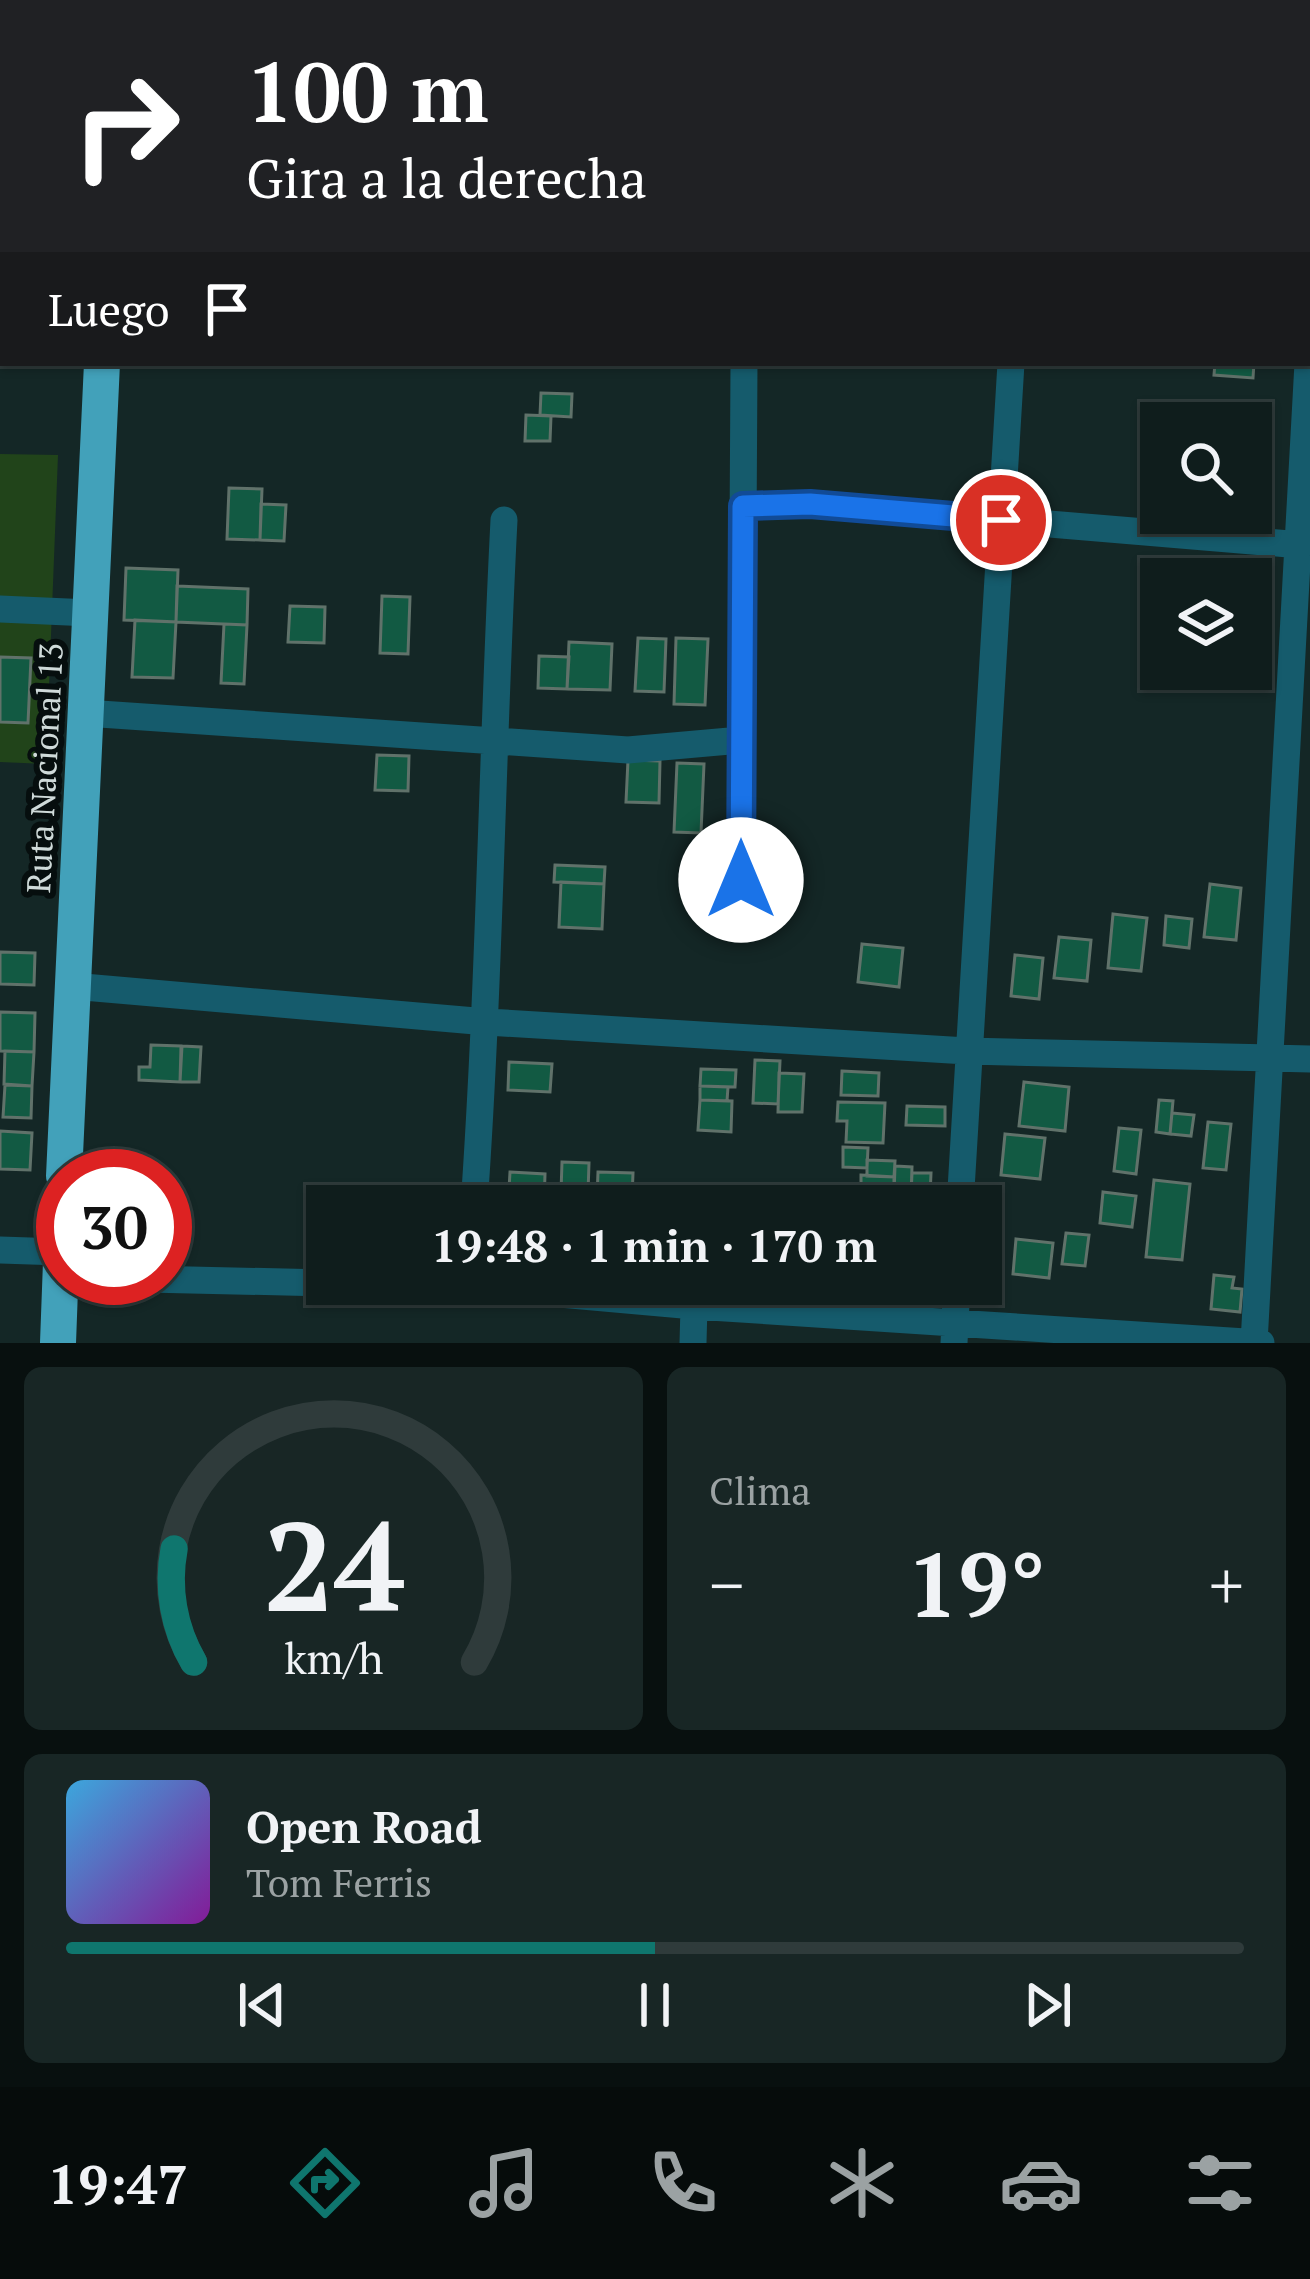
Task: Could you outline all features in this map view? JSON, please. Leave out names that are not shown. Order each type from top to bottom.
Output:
[{"type":"highway","name":"Ruta Nacional 13","points":[[65,1149],[102,366]]},
{"type":"highway","points":[[58,1343],[60,1305]]},
{"type":"street","points":[[741,880],[744,366]]},
{"type":"street","points":[[961,1185],[1011,366]]},
{"type":"street","points":[[683,1305],[955,1333],[1258,1343],[1269,1055],[1307,508],[1307,366]]},
{"type":"street","points":[[743,506],[810,504],[1301,545]]},
{"type":"street","points":[[476,1185],[487,1022],[492,741],[504,520]]},
{"type":"street","points":[[0,609],[90,613]]},
{"type":"street","points":[[86,713],[628,750],[741,740]]},
{"type":"street","points":[[72,986],[487,1022],[967,1051],[1310,1059]]},
{"type":"street","points":[[0,1250],[36,1261]]},
{"type":"street","points":[[192,1280],[306,1283]]},
{"type":"street","points":[[693,1343],[694,1306]]},
{"type":"green space","points":[[0,454],[58,455],[46,764],[0,762]]},
{"type":"building","points":[[1215,366],[1254,366],[1253,378],[1214,375]]},
{"type":"building","points":[[541,393],[572,394],[571,417],[540,415]]},
{"type":"building","points":[[526,415],[551,416],[550,441],[525,441]]},
{"type":"building","points":[[229,488],[262,489],[260,540],[227,539]]},
{"type":"building","points":[[261,504],[286,505],[284,541],[260,540]]},
{"type":"building","points":[[126,568],[178,570],[176,622],[124,620]]},
{"type":"building","points":[[177,586],[248,589],[247,625],[176,622]]},
{"type":"building","points":[[382,596],[410,597],[408,654],[380,653]]},
{"type":"building","points":[[290,606],[325,607],[324,643],[288,642]]},
{"type":"building","points":[[135,620],[176,622],[173,678],[132,677]]},
{"type":"building","points":[[224,624],[247,625],[244,684],[221,683]]},
{"type":"building","points":[[638,638],[666,639],[664,692],[635,691]]},
{"type":"building","points":[[676,638],[708,639],[705,705],[674,704]]},
{"type":"building","points":[[569,642],[612,644],[610,690],[567,689]]},
{"type":"building","points":[[539,656],[569,657],[567,689],[538,688]]},
{"type":"building","points":[[0,657],[31,658],[28,723],[0,722]]},
{"type":"building","points":[[377,755],[409,756],[408,791],[375,790]]},
{"type":"building","points":[[628,760],[660,761],[659,803],[626,802]]},
{"type":"building","points":[[677,763],[704,764],[701,833],[674,832]]},
{"type":"building","points":[[555,865],[605,867],[604,884],[554,882]]},
{"type":"building","points":[[561,882],[604,884],[602,929],[559,927]]},
{"type":"building","points":[[1210,884],[1241,888],[1236,940],[1204,937]]},
{"type":"building","points":[[1113,914],[1147,918],[1141,971],[1108,968]]},
{"type":"building","points":[[1166,916],[1192,919],[1189,948],[1164,945]]},
{"type":"building","points":[[1059,937],[1091,940],[1087,981],[1054,978]]},
{"type":"building","points":[[862,944],[903,948],[899,987],[858,982]]},
{"type":"building","points":[[0,952],[35,953],[34,985],[0,984]]},
{"type":"building","points":[[1015,955],[1043,958],[1039,999],[1011,996]]},
{"type":"building","points":[[0,1012],[35,1013],[34,1052],[0,1051]]},
{"type":"building","points":[[151,1045],[181,1046],[180,1082],[139,1080],[139,1067],[150,1067]]},
{"type":"building","points":[[182,1046],[201,1047],[199,1082],[180,1082]]},
{"type":"building","points":[[5,1051],[34,1052],[32,1086],[4,1084]]},
{"type":"building","points":[[755,1060],[780,1061],[778,1104],[753,1103]]},
{"type":"building","points":[[509,1062],[552,1064],[550,1092],[508,1090]]},
{"type":"building","points":[[701,1069],[736,1070],[735,1087],[700,1086]]},
{"type":"building","points":[[842,1071],[879,1073],[878,1096],[841,1095]]},
{"type":"building","points":[[779,1073],[804,1074],[802,1112],[778,1112]]},
{"type":"building","points":[[1024,1082],[1069,1087],[1065,1131],[1019,1126]]},
{"type":"building","points":[[5,1085],[32,1086],[31,1118],[3,1117]]},
{"type":"building","points":[[700,1086],[728,1087],[727,1101],[700,1100]]},
{"type":"building","points":[[700,1100],[732,1101],[731,1132],[698,1130]]},
{"type":"building","points":[[1159,1100],[1173,1101],[1170,1134],[1156,1132]]},
{"type":"building","points":[[838,1102],[885,1103],[883,1143],[846,1142],[847,1121],[837,1121]]},
{"type":"building","points":[[907,1106],[945,1107],[945,1126],[906,1125]]},
{"type":"building","points":[[1172,1113],[1194,1115],[1191,1136],[1170,1134]]},
{"type":"building","points":[[1208,1122],[1231,1124],[1226,1170],[1203,1168]]},
{"type":"building","points":[[1119,1128],[1141,1130],[1136,1174],[1114,1171]]},
{"type":"building","points":[[0,1131],[32,1133],[30,1170],[0,1169]]},
{"type":"building","points":[[1005,1134],[1045,1138],[1040,1179],[1001,1175]]},
{"type":"building","points":[[843,1147],[868,1148],[867,1168],[843,1167]]},
{"type":"building","points":[[867,1160],[895,1161],[894,1177],[867,1176]]},
{"type":"building","points":[[562,1162],[589,1163],[588,1185],[561,1185]]},
{"type":"building","points":[[895,1166],[912,1167],[911,1185],[894,1185]]},
{"type":"building","points":[[510,1172],[545,1174],[545,1185],[509,1185]]},
{"type":"building","points":[[598,1172],[633,1173],[633,1185],[598,1185]]},
{"type":"building","points":[[912,1173],[931,1173],[930,1185],[911,1185]]},
{"type":"building","points":[[861,1175],[894,1177],[894,1185],[861,1185]]},
{"type":"building","points":[[1154,1180],[1190,1184],[1182,1260],[1146,1257]]},
{"type":"building","points":[[1103,1192],[1136,1196],[1132,1227],[1100,1223]]},
{"type":"building","points":[[1066,1233],[1089,1235],[1085,1266],[1062,1264]]},
{"type":"building","points":[[1016,1239],[1053,1243],[1049,1278],[1013,1274]]},
{"type":"building","points":[[1214,1275],[1234,1277],[1232,1288],[1242,1289],[1240,1312],[1211,1309]]},
{"type":"route","points":[[741,880],[743,506],[810,504],[1001,520]]}]
